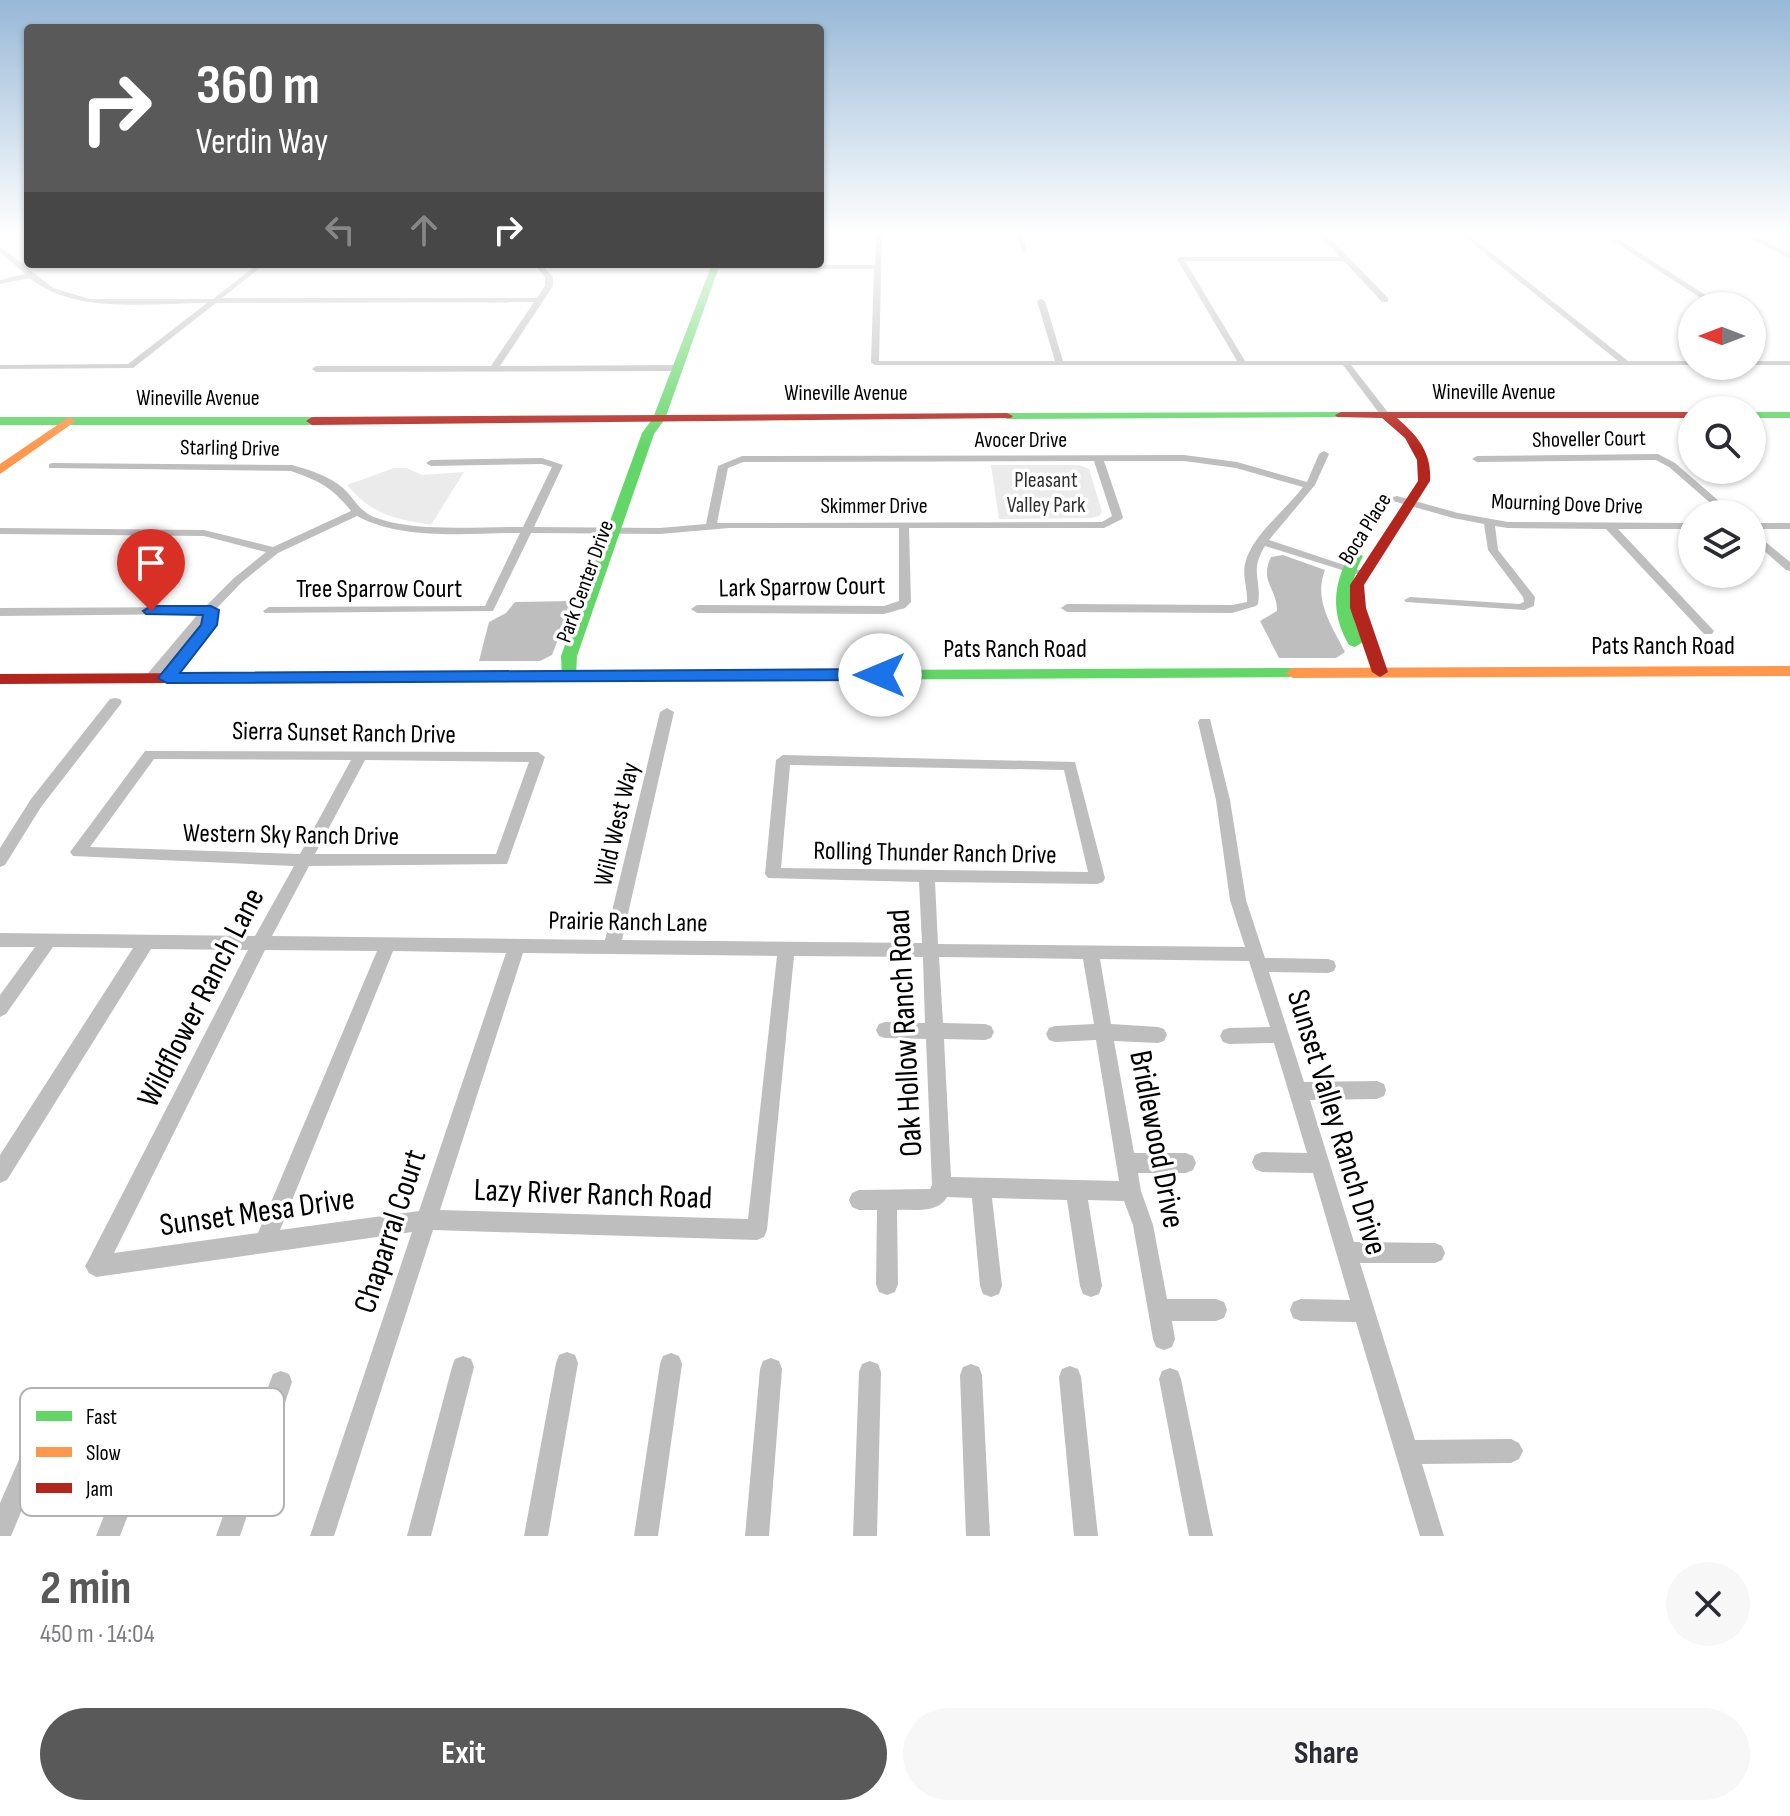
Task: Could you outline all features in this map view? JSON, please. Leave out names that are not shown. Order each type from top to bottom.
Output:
[{"type":"street","points":[[0,367],[130,366],[208,307]]},
{"type":"street","points":[[494,368],[535,307]]},
{"type":"street","name":"Park Center Drive","points":[[568,676],[569,656],[620,531],[648,433],[659,419],[700,307]]},
{"type":"street","points":[[877,307],[875,363],[1678,363]]},
{"type":"street","points":[[1043,307],[1060,364]]},
{"type":"street","points":[[1209,307],[1243,364]]},
{"type":"street","points":[[1555,307],[1626,363]]},
{"type":"street","name":"Boca Place","points":[[1345,363],[1385,415],[1403,427],[1427,466],[1424,481],[1402,501],[1355,571],[1354,600],[1362,627],[1376,652],[1380,672]]},
{"type":"street","points":[[1766,363],[1790,363]]},
{"type":"street","points":[[316,369],[677,368]]},
{"type":"street","name":"Wineville Avenue","points":[[0,421],[1678,415]]},
{"type":"street","points":[[1766,415],[1790,415]]},
{"type":"street","points":[[0,461],[62,421]]},
{"type":"street","points":[[0,470],[62,421]]},
{"type":"street","points":[[1067,608],[1232,609],[1252,604],[1250,567],[1253,556],[1319,473],[1324,454]]},
{"type":"street","name":"Shoveller Court","points":[[1477,459],[1658,457],[1713,500]]},
{"type":"street","name":"Skimmer Drive","points":[[620,531],[711,526],[1104,525],[1118,517],[1098,458]]},
{"type":"street","name":"Avocer Drive","points":[[711,526],[723,466],[742,459],[1098,458],[1211,461],[1309,486]]},
{"type":"street","points":[[431,463],[542,461],[558,465],[527,531]]},
{"type":"street","name":"Starling Drive","points":[[52,466],[292,468],[323,479],[340,491],[357,512],[372,520],[410,529],[620,531]]},
{"type":"street","name":"Mourning Dove Drive","points":[[1402,501],[1489,523],[1678,526]]},
{"type":"street","points":[[158,678],[209,625],[211,610],[238,580],[274,551],[357,512]]},
{"type":"street","points":[[1410,600],[1474,607],[1520,608],[1530,604],[1529,597],[1493,550],[1489,523]]},
{"type":"street","name":"Lark Sparrow Court","points":[[697,609],[884,610],[901,606],[905,602],[904,525]]},
{"type":"street","points":[[1609,526],[1708,631]]},
{"type":"street","points":[[1766,526],[1790,526]]},
{"type":"street","points":[[0,531],[204,533],[274,551]]},
{"type":"street","name":"Tree Sparrow Court","points":[[269,611],[489,609],[527,531]]},
{"type":"street","points":[[1264,542],[1355,571]]},
{"type":"street","points":[[1766,547],[1790,568]]},
{"type":"street","points":[[0,612],[211,610]]},
{"type":"street","name":"Pats Ranch Road","points":[[0,679],[1790,671]]},
{"type":"street","points":[[0,861],[36,803],[115,702]]},
{"type":"street","name":"Wild West Way","points":[[612,946],[667,712]]},
{"type":"street","name":"Sunset Valley Ranch Drive","points":[[1205,722],[1223,800],[1238,900],[1432,1536]]},
{"type":"street","name":"Sierra Sunset Ranch Drive","points":[[78,852],[150,754],[538,757],[502,860]]},
{"type":"street","name":"Wildflower Ranch Lane","points":[[96,1266],[260,943],[360,756]]},
{"type":"street","name":"Rolling Thunder Ranch Drive","points":[[783,760],[1070,765],[1097,878],[927,877],[773,874],[783,760]]},
{"type":"street","name":"Western Sky Ranch Drive","points":[[78,852],[305,860],[502,860]]},
{"type":"street","name":"Oak Hollow Ranch Road","points":[[927,877],[942,1187]]},
{"type":"street","name":"Prairie Ranch Lane","points":[[0,940],[1090,952],[1328,966]]},
{"type":"street","points":[[0,1009],[49,940]]},
{"type":"street","points":[[0,1173],[147,941]]},
{"type":"street","points":[[264,1243],[388,944]]},
{"type":"street","name":"Chaparral Court","points":[[322,1536],[517,945]]},
{"type":"street","name":"Lazy River Ranch Road","points":[[427,1220],[757,1230],[786,948]]},
{"type":"street","name":"Bridlewood Drive","points":[[1090,952],[1131,1191],[1143,1225],[1164,1339]]},
{"type":"street","points":[[885,1030],[985,1032]]},
{"type":"street","points":[[1055,1034],[1104,1032],[1158,1035]]},
{"type":"street","points":[[1229,1036],[1281,1035]]},
{"type":"street","points":[[1298,1091],[1377,1090]]},
{"type":"street","points":[[1262,1162],[1320,1163]]},
{"type":"street","points":[[1126,1163],[1186,1163]]},
{"type":"street","points":[[859,1200],[935,1199],[942,1187],[1131,1191]]},
{"type":"street","points":[[981,1188],[991,1286]]},
{"type":"street","points":[[1076,1190],[1091,1286]]},
{"type":"street","points":[[887,1200],[887,1284]]},
{"type":"street","name":"Sunset Mesa Drive","points":[[96,1266],[427,1220]]},
{"type":"street","points":[[1346,1252],[1435,1253]]},
{"type":"street","points":[[1159,1310],[1216,1310]]},
{"type":"street","points":[[1301,1310],[1364,1311]]},
{"type":"street","points":[[536,1536],[567,1363]]},
{"type":"street","points":[[646,1536],[671,1364]]},
{"type":"street","points":[[419,1536],[463,1367]]},
{"type":"street","points":[[757,1536],[771,1369]]},
{"type":"street","points":[[865,1536],[870,1372]]},
{"type":"street","points":[[971,1375],[978,1536]]},
{"type":"street","points":[[1070,1377],[1086,1536]]},
{"type":"street","points":[[1170,1379],[1201,1536]]},
{"type":"street","points":[[279,1388],[281,1382]]},
{"type":"street","points":[[1406,1452],[1511,1451]]},
{"type":"street","points":[[0,1532],[20,1485]]},
{"type":"street","points":[[108,1536],[116,1516]]},
{"type":"street","points":[[228,1536],[235,1516]]},
{"type":"green space","name":"Pleasant Valley Park","points":[[991,465],[1079,465],[1089,469],[1102,512],[1091,518],[999,519]]},
{"type":"green space","points":[[394,468],[406,468],[422,475],[464,472],[431,525],[384,514],[366,503],[347,485]]},
{"type":"shaded area","points":[[1283,555],[1325,570],[1321,592],[1323,602],[1345,652],[1336,658],[1279,658],[1260,621],[1277,611],[1267,572],[1271,557]]},
{"type":"shaded area","points":[[573,601],[552,655],[540,661],[479,661],[489,622],[506,613],[515,602]]},
{"type":"traffic: fast","points":[[568,676],[569,656],[648,433],[659,419],[700,307]]},
{"type":"traffic: fast","points":[[1007,416],[1341,415]]},
{"type":"traffic: fast","points":[[1766,415],[1790,415]]},
{"type":"traffic: fast","points":[[0,421],[312,421]]},
{"type":"traffic: fast","points":[[1355,642],[1345,619],[1342,599],[1346,578],[1356,556]]},
{"type":"traffic: fast","points":[[631,676],[1293,673]]},
{"type":"traffic: slow","points":[[0,470],[69,421]]},
{"type":"traffic: slow","points":[[1293,673],[1790,671]]},
{"type":"traffic: jam","points":[[1341,415],[1678,415]]},
{"type":"traffic: jam","points":[[1380,672],[1358,608],[1357,585],[1424,481],[1425,470],[1415,443],[1385,415]]},
{"type":"traffic: jam","points":[[312,421],[1007,416]]},
{"type":"traffic: jam","points":[[0,679],[631,676]]},
{"type":"route","points":[[151,611],[211,610],[209,625],[167,678],[880,675]]}]
